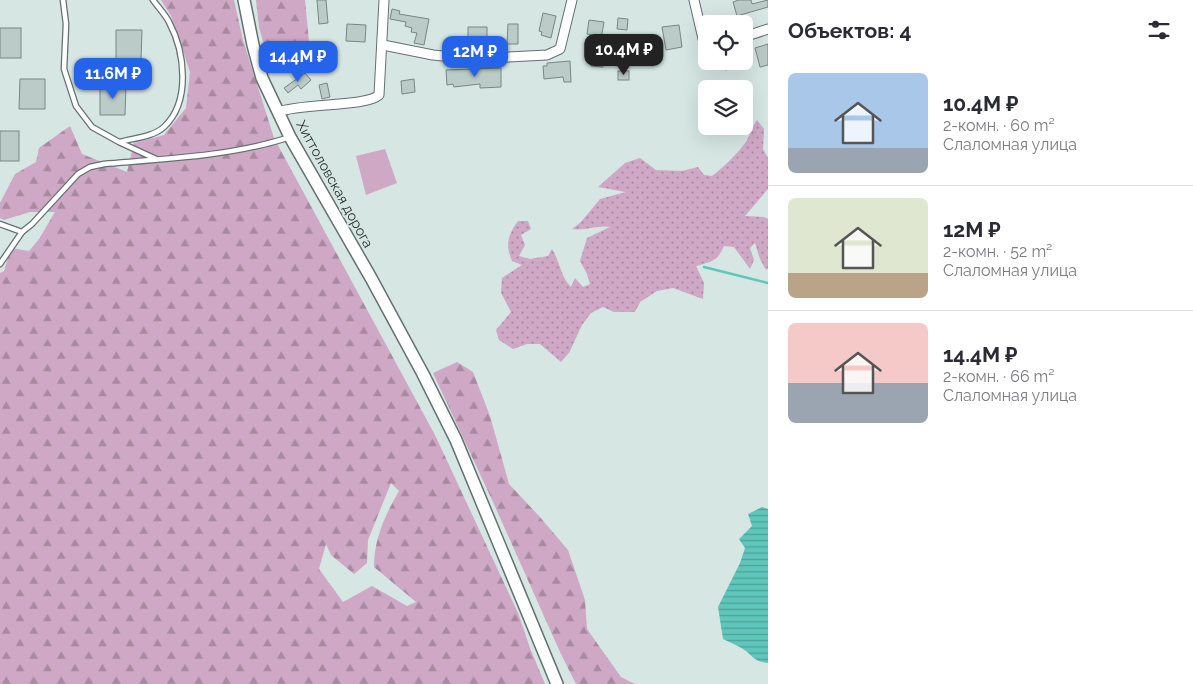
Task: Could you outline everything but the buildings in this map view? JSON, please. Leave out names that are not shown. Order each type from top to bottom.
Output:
[{"type":"street","name":"Хиттоловская дорога","points":[[244,0],[262,78],[290,137],[423,374],[456,440],[557,684]]},
{"type":"street","points":[[278,112],[287,109],[357,102],[375,98],[379,95],[384,0]]},
{"type":"street","points":[[383,45],[433,55],[473,59],[547,56],[560,49],[572,0]]},
{"type":"street","points":[[694,0],[698,20]]},
{"type":"street","points":[[753,34],[768,29]]},
{"type":"lane","points":[[63,0],[66,24],[64,69],[76,106],[92,127],[119,142],[157,159]]},
{"type":"lane","points":[[119,142],[155,132],[164,127],[179,105],[184,74],[180,52],[169,22],[153,0]]},
{"type":"lane","points":[[0,264],[22,232],[32,224],[78,174],[90,167],[229,151],[267,144],[290,137]]},
{"type":"lane","points":[[0,224],[22,232]]},
{"type":"green space","points":[[161,0],[234,0],[243,40],[274,138],[435,435],[518,613],[545,684],[0,684],[0,273],[4,271],[11,248],[29,251],[39,239],[55,212],[30,212],[4,220],[0,218],[0,203],[15,174],[36,162],[39,148],[70,126],[82,154],[127,172],[134,143],[164,135],[186,108],[190,72],[171,16]],"holes":[[[391,483],[399,491],[381,527],[374,557],[374,567],[416,602],[407,606],[372,586],[343,602],[319,569],[326,544],[331,555],[354,574],[367,563],[368,540]]]},
{"type":"green space","points":[[256,0],[305,0],[309,42],[286,57],[271,70],[259,27]]},
{"type":"green space","points":[[757,120],[764,129],[763,149],[768,158],[768,189],[745,216],[768,219],[768,268],[766,270],[755,243],[750,248],[754,260],[750,269],[734,247],[724,246],[716,258],[696,266],[704,283],[703,299],[673,288],[657,291],[640,302],[635,312],[614,312],[603,307],[591,313],[582,325],[569,353],[561,362],[540,344],[527,344],[513,349],[499,340],[496,330],[511,312],[501,293],[502,278],[522,265],[512,261],[508,245],[510,235],[518,221],[528,221],[531,229],[521,235],[525,245],[519,256],[530,259],[548,256],[552,249],[567,283],[571,287],[575,278],[583,287],[590,284],[580,261],[587,238],[610,227],[572,229],[581,222],[600,199],[626,192],[598,187],[625,163],[640,158],[656,170],[682,171],[698,167],[704,175],[712,176],[742,147],[749,135],[753,135],[754,125]]},
{"type":"green space","points":[[385,149],[397,183],[366,195],[356,156]]},
{"type":"green space","points":[[457,362],[473,372],[490,416],[509,484],[568,550],[585,600],[587,629],[621,677],[635,684],[576,684],[433,373]]},
{"type":"water","points":[[762,507],[768,509],[768,663],[756,660],[743,649],[723,639],[718,607],[740,563],[745,548],[739,539],[752,526],[748,514]]},
{"type":"waterway","points":[[704,267],[768,283]]}]
